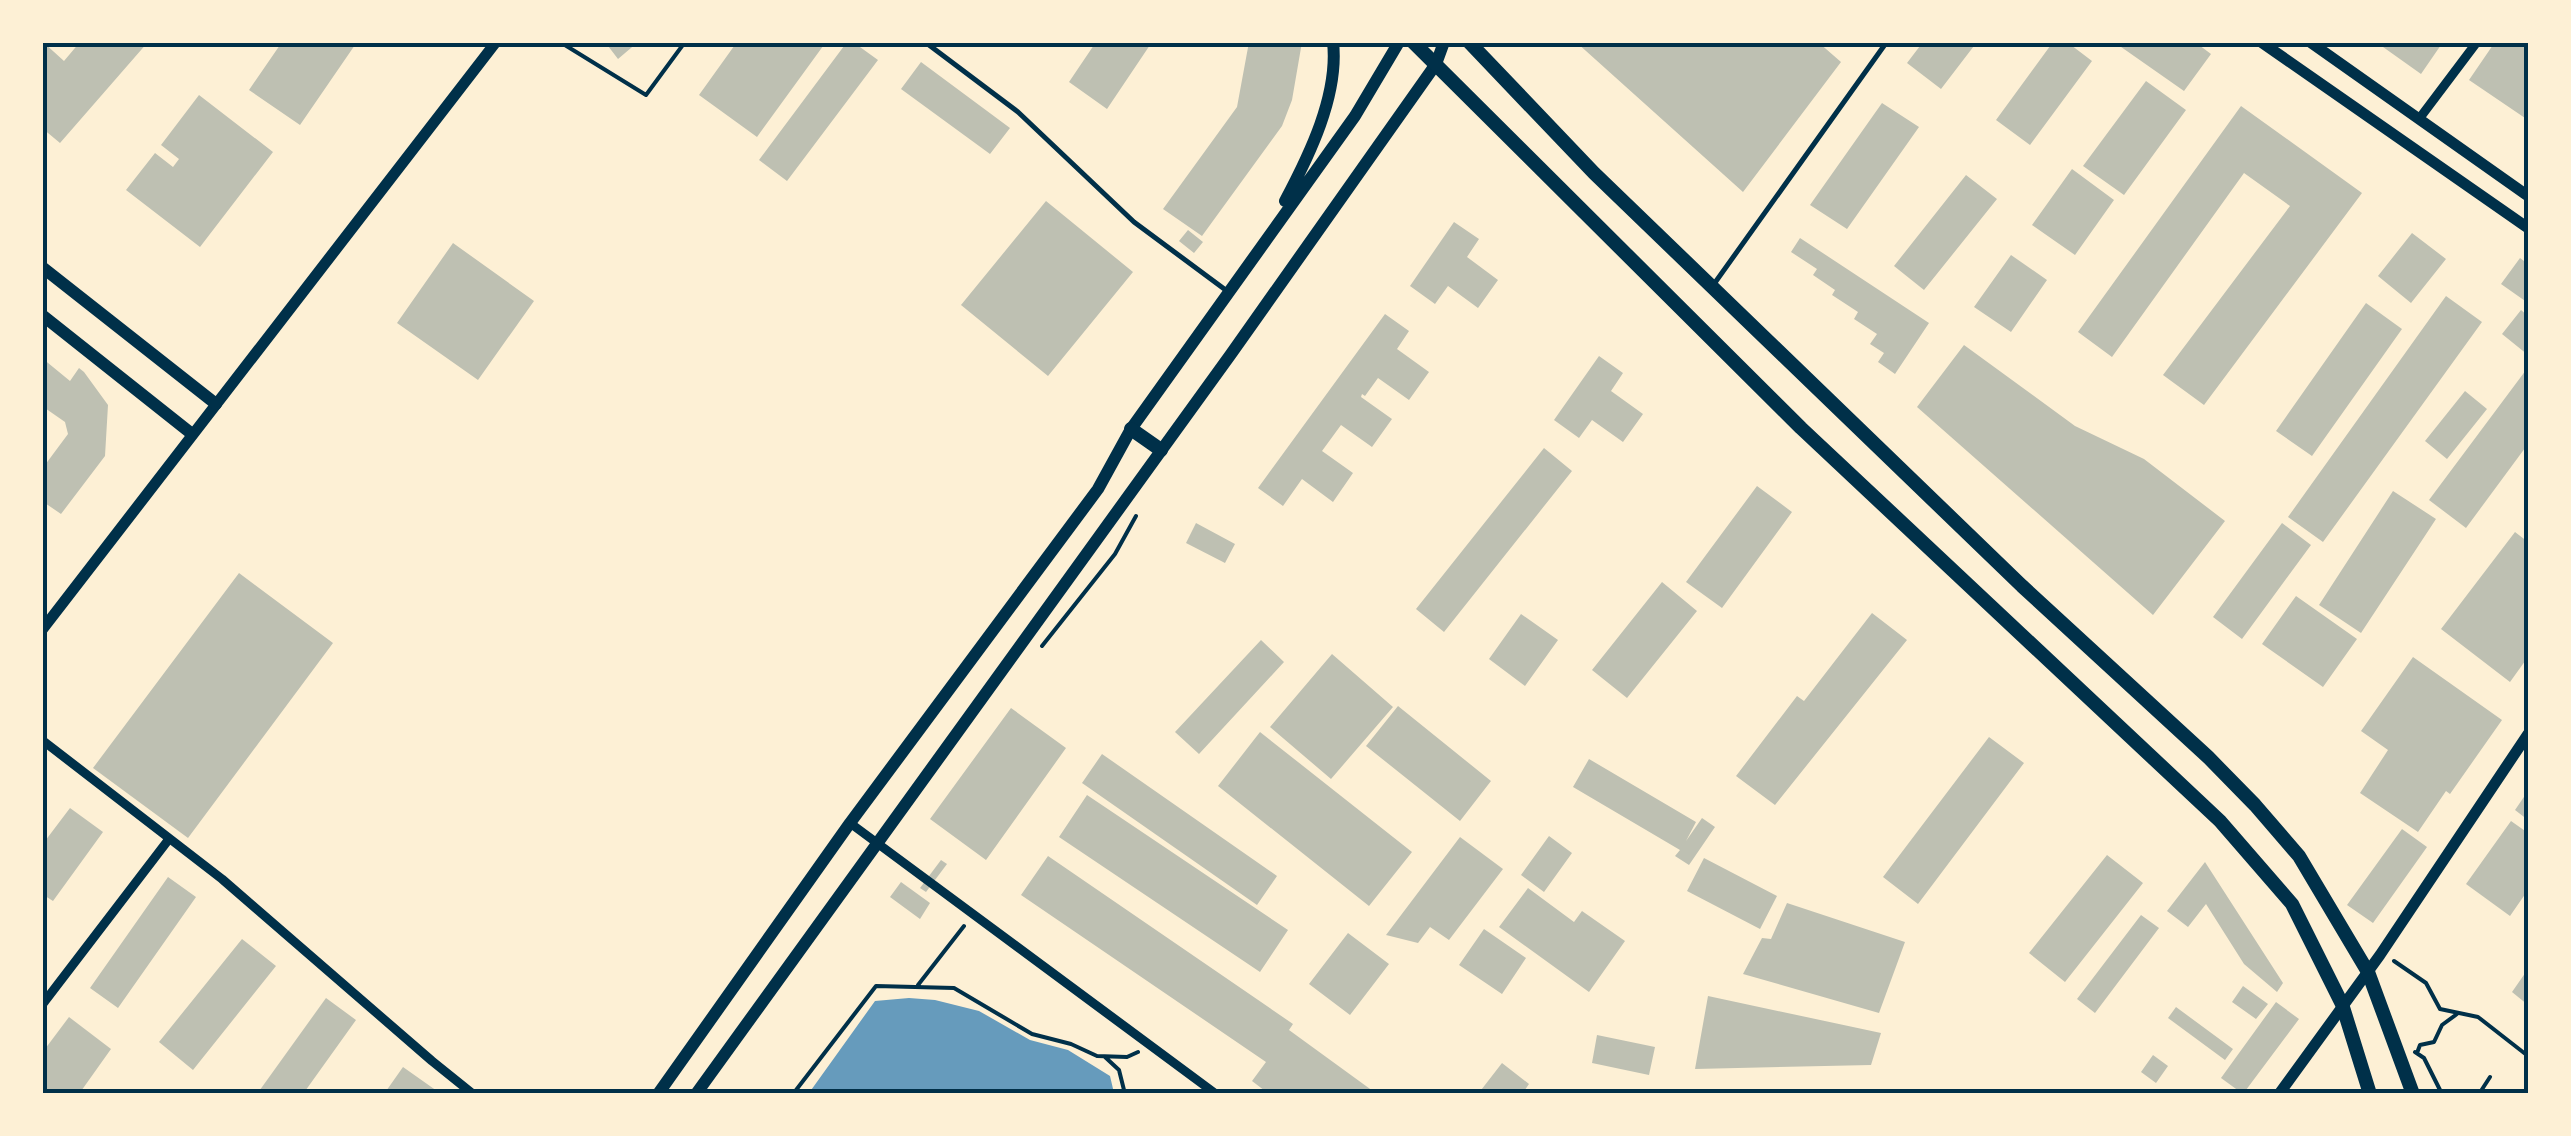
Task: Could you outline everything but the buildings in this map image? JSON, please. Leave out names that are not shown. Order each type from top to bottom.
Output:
[{"type":"main road","points":[[1263,243],[1300,174],[1324,110],[1333,42]]},
{"type":"main road","points":[[658,1094],[850,823],[1098,489],[1131,428],[1355,116],[1399,42]]},
{"type":"main road","points":[[1413,42],[1801,428],[2220,822],[2292,904],[2342,1004],[2370,1094]]},
{"type":"main road","points":[[696,1094],[1436,64],[1444,42]]},
{"type":"main road","points":[[1470,42],[1594,173],[2255,805],[2298,856],[2368,972],[2412,1094]]},
{"type":"main road","points":[[42,266],[216,404]]},
{"type":"main road","points":[[42,316],[192,434]]},
{"type":"main road","points":[[1131,428],[1161,450]]},
{"type":"street","points":[[42,630],[496,42]]},
{"type":"street","points":[[2261,42],[2528,228]]},
{"type":"street","points":[[2310,42],[2528,196]]},
{"type":"street","points":[[2419,119],[2477,42]]},
{"type":"street","points":[[2279,1094],[2380,955],[2528,734]]},
{"type":"street","points":[[42,740],[222,878],[473,1094]]},
{"type":"street","points":[[850,823],[1216,1094]]},
{"type":"street","points":[[42,1004],[169,839]]},
{"type":"lane","points":[[926,42],[1018,112],[1134,222],[1228,292]]},
{"type":"lane","points":[[1712,287],[1886,44]]},
{"type":"path","points":[[560,42],[646,95],[685,42]]},
{"type":"path","points":[[918,986],[973,914]]},
{"type":"path","points":[[2380,955],[2426,983],[2440,1009],[2478,1017],[2528,1056]]},
{"type":"path","points":[[793,1094],[876,986],[954,988],[1032,1034],[1104,1057],[1127,1057],[1151,1045]]},
{"type":"path","points":[[2417,1053],[2420,1045],[2434,1042],[2442,1025],[2457,1013]]},
{"type":"path","points":[[2397,1046],[2424,1058],[2442,1094]]},
{"type":"path","points":[[1104,1057],[1119,1070],[1125,1094]]},
{"type":"path","points":[[2479,1094],[2490,1076]]},
{"type":"water","points":[[909,998],[979,1011],[1030,1040],[1068,1050],[1110,1076],[1114,1093],[809,1093],[875,1001]]}]
